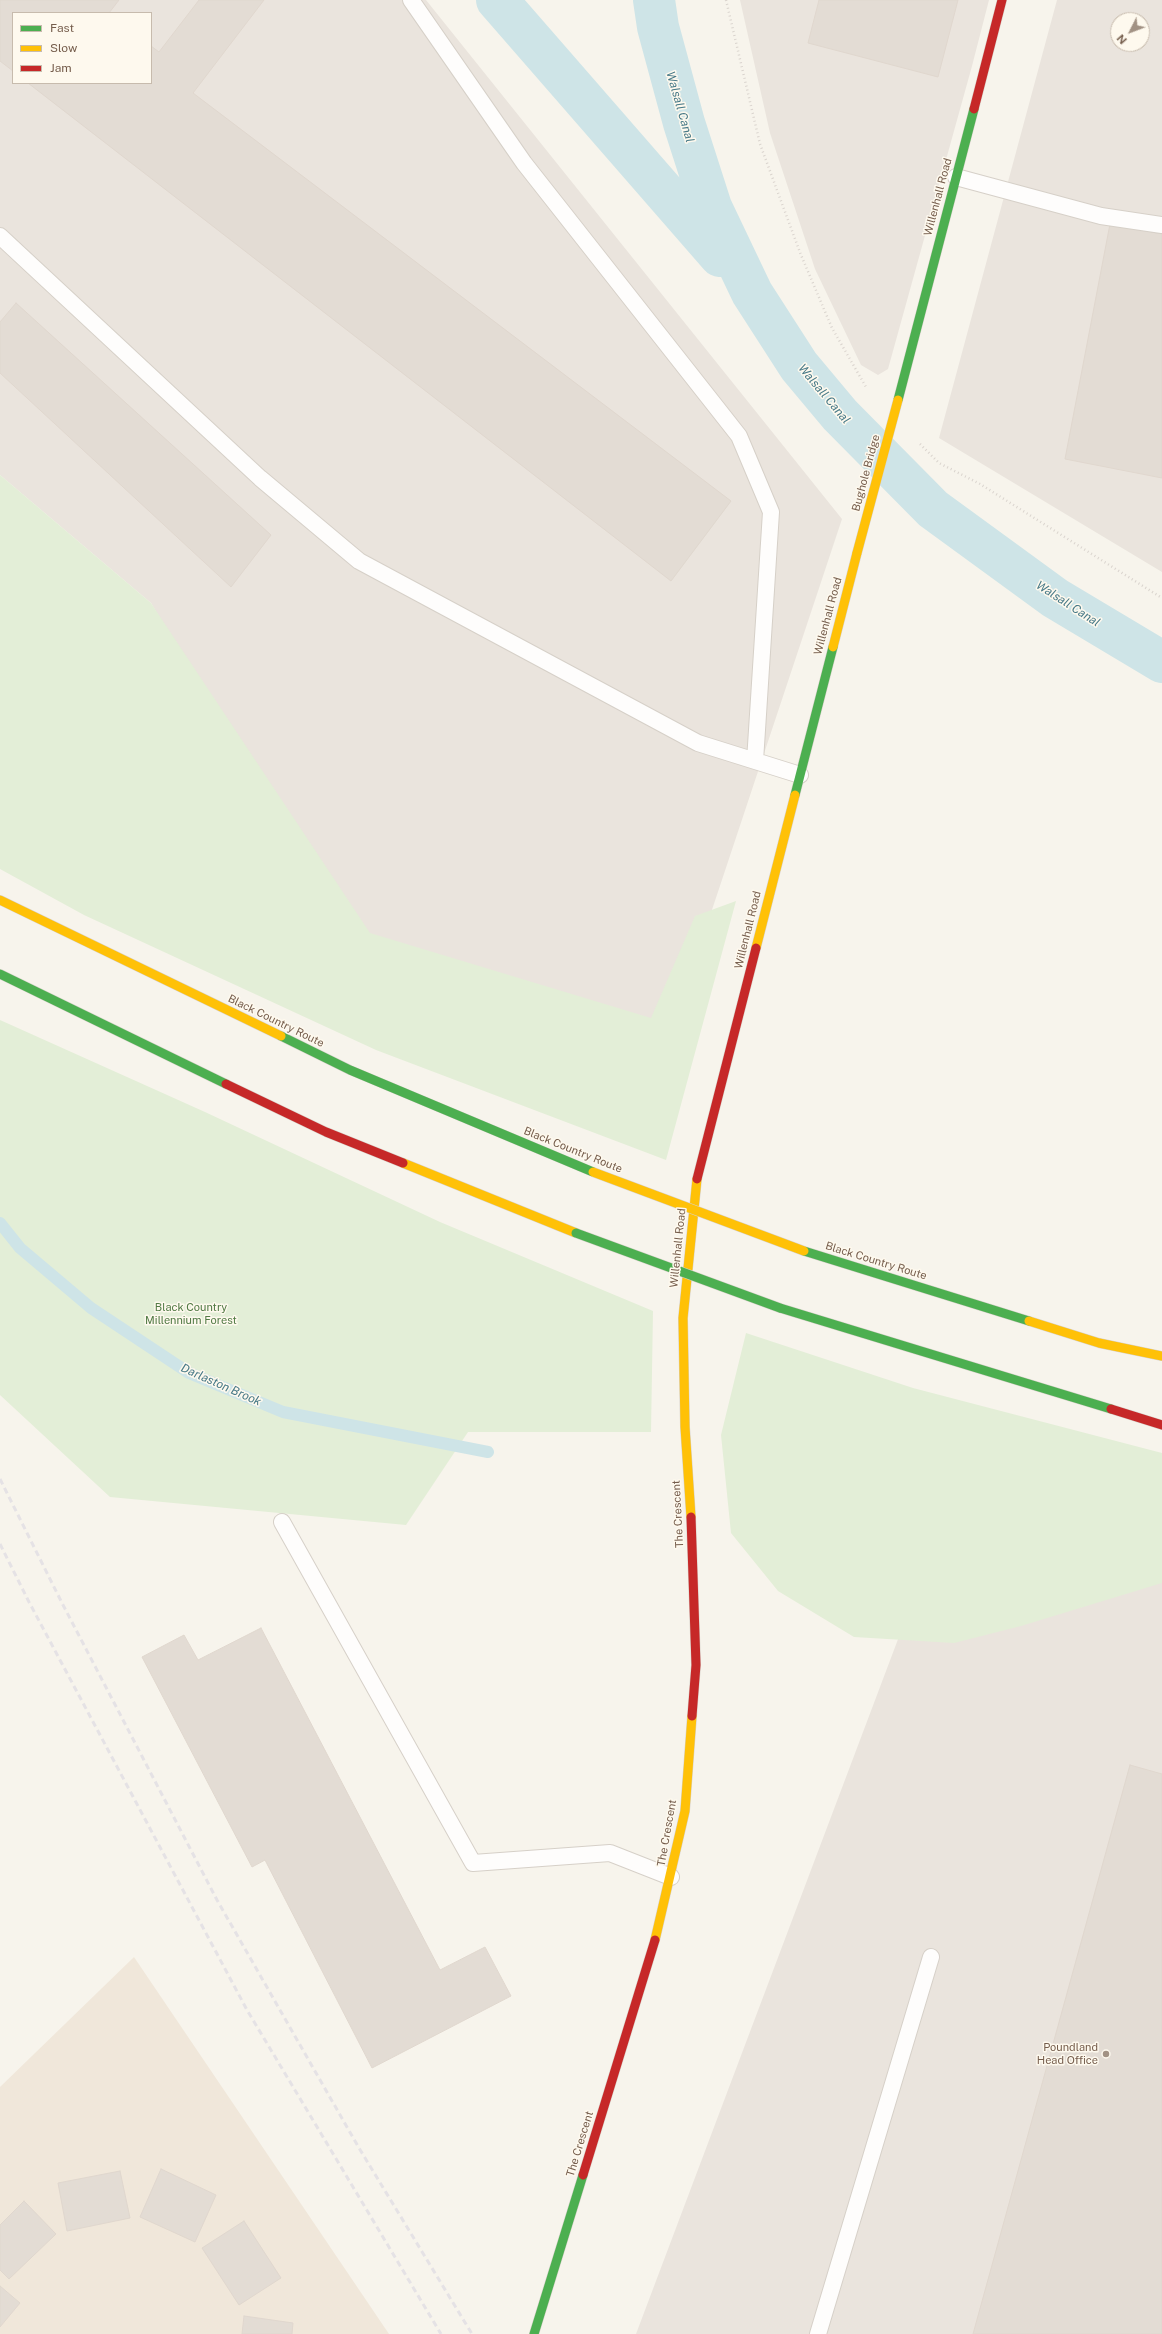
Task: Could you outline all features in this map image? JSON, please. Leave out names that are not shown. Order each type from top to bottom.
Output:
[{"type":"main road","name":"Willenhall Road","points":[[898,400],[1002,0]]},
{"type":"main road","name":"Bughole Bridge","points":[[857,552],[898,400]]},
{"type":"main road","name":"Willenhall Road","points":[[683,1318],[697,1176],[857,552]]},
{"type":"main road","name":"Black Country Route","points":[[0,900],[350,1070],[593,1172],[804,1251],[1098,1342],[1162,1356]]},
{"type":"main road","points":[[0,974],[326,1132],[576,1233],[780,1308],[1162,1425]]},
{"type":"main road","name":"The Crescent","points":[[534,2334],[654,1945],[671,1877],[684,1811],[696,1665],[692,1525],[685,1427],[683,1318]]},
{"type":"lane","points":[[411,0],[524,163],[739,436],[771,512],[755,761]]},
{"type":"lane","points":[[956,177],[1101,216],[1162,225]]},
{"type":"lane","points":[[0,236],[260,478],[359,561],[698,743],[800,775]]},
{"type":"lane","points":[[282,1522],[473,1862],[610,1853],[671,1877]]},
{"type":"lane","points":[[818,2334],[931,1956]]},
{"type":"shaded area","points":[[0,0],[426,0],[842,519],[674,1024],[352,948],[151,603],[0,475]]},
{"type":"shaded area","points":[[740,0],[989,0],[888,369],[878,375],[861,365],[815,269],[770,133]]},
{"type":"shaded area","points":[[1057,0],[1162,0],[1162,572],[939,438]]},
{"type":"shaded area","points":[[969,1451],[1162,1497],[1162,2334],[636,2334]]},
{"type":"shaded area","points":[[134,1957],[389,2334],[0,2334],[0,2087]]},
{"type":"green space","points":[[0,475],[151,603],[370,933],[651,1018],[695,916],[736,901],[666,1160],[376,1050],[84,915],[0,869]]},
{"type":"green space","name":"Black Country Millennium Forest","points":[[0,1020],[205,1112],[440,1222],[653,1311],[651,1432],[468,1432],[406,1525],[110,1497],[0,1395]]},
{"type":"green space","points":[[746,1333],[913,1388],[1162,1453],[1162,1583],[1021,1626],[954,1643],[854,1637],[778,1591],[731,1533],[721,1435]]},
{"type":"building","points":[[0,0],[119,0],[110,12],[12,12],[12,70],[0,61]]},
{"type":"building","points":[[199,0],[264,0],[193,93],[731,501],[671,581],[29,84],[152,84],[152,47],[159,52]]},
{"type":"building","points":[[819,0],[958,0],[938,77],[808,43]]},
{"type":"building","points":[[1110,224],[1162,234],[1162,478],[1065,459]]},
{"type":"building","points":[[16,303],[271,535],[231,587],[0,373],[0,322]]},
{"type":"building","points":[[261,1628],[440,1970],[485,1947],[511,1996],[372,2068],[265,1860],[252,1867],[142,1657],[184,1635],[198,1660]]},
{"type":"building","name":"Poundland Head Office","points":[[1130,1765],[1162,1774],[1162,2334],[973,2334]]},
{"type":"building","points":[[161,2169],[216,2195],[195,2242],[140,2217]]},
{"type":"building","points":[[120,2171],[130,2218],[67,2231],[58,2183]]},
{"type":"building","points":[[24,2201],[56,2234],[9,2279],[0,2270],[0,2225]]},
{"type":"building","points":[[244,2221],[281,2278],[239,2305],[202,2248]]},
{"type":"building","points":[[0,2286],[20,2303],[0,2327]]},
{"type":"building","points":[[244,2316],[293,2323],[292,2334],[242,2334]]},
{"type":"waterway","points":[[497,0],[720,256]]},
{"type":"waterway","name":"Walsall Canal","points":[[654,0],[658,27],[684,123],[711,207],[752,293],[799,366],[840,415],[933,509],[1055,598],[1162,662]]},
{"type":"waterway","name":"Darlaston Brook","points":[[0,1223],[20,1248],[91,1308],[189,1373],[283,1412],[488,1452]]},
{"type":"railway","points":[[0,1479],[62,1603],[217,1900],[359,2148],[472,2334]]},
{"type":"railway","points":[[0,1544],[29,1602],[247,2010],[441,2334]]},
{"type":"traffic: fast","points":[[898,400],[974,109]]},
{"type":"traffic: fast","points":[[795,795],[833,647]]},
{"type":"traffic: fast","points":[[0,974],[226,1084]]},
{"type":"traffic: fast","points":[[281,1036],[350,1070],[593,1172]]},
{"type":"traffic: fast","points":[[576,1233],[780,1308]]},
{"type":"traffic: fast","points":[[804,1251],[1029,1321]]},
{"type":"traffic: fast","points":[[780,1308],[1111,1409]]},
{"type":"traffic: fast","points":[[534,2334],[583,2175]]},
{"type":"traffic: slow","points":[[857,553],[898,400]]},
{"type":"traffic: slow","points":[[833,647],[857,553]]},
{"type":"traffic: slow","points":[[756,948],[795,795]]},
{"type":"traffic: slow","points":[[0,900],[281,1036]]},
{"type":"traffic: slow","points":[[403,1163],[576,1233]]},
{"type":"traffic: slow","points":[[593,1172],[804,1251]]},
{"type":"traffic: slow","points":[[691,1517],[685,1427],[683,1318],[697,1179]]},
{"type":"traffic: slow","points":[[1029,1321],[1099,1343],[1162,1356]]},
{"type":"traffic: slow","points":[[655,1940],[685,1811],[692,1716]]},
{"type":"traffic: jam","points":[[974,109],[1002,0]]},
{"type":"traffic: jam","points":[[697,1179],[756,948]]},
{"type":"traffic: jam","points":[[226,1084],[326,1132],[403,1163]]},
{"type":"traffic: jam","points":[[1111,1409],[1162,1425]]},
{"type":"traffic: jam","points":[[691,1517],[696,1665],[692,1716]]},
{"type":"traffic: jam","points":[[583,2175],[655,1940]]},
{"type":"place","name":"Poundland Head Office","points":[[1106,2054]]}]
